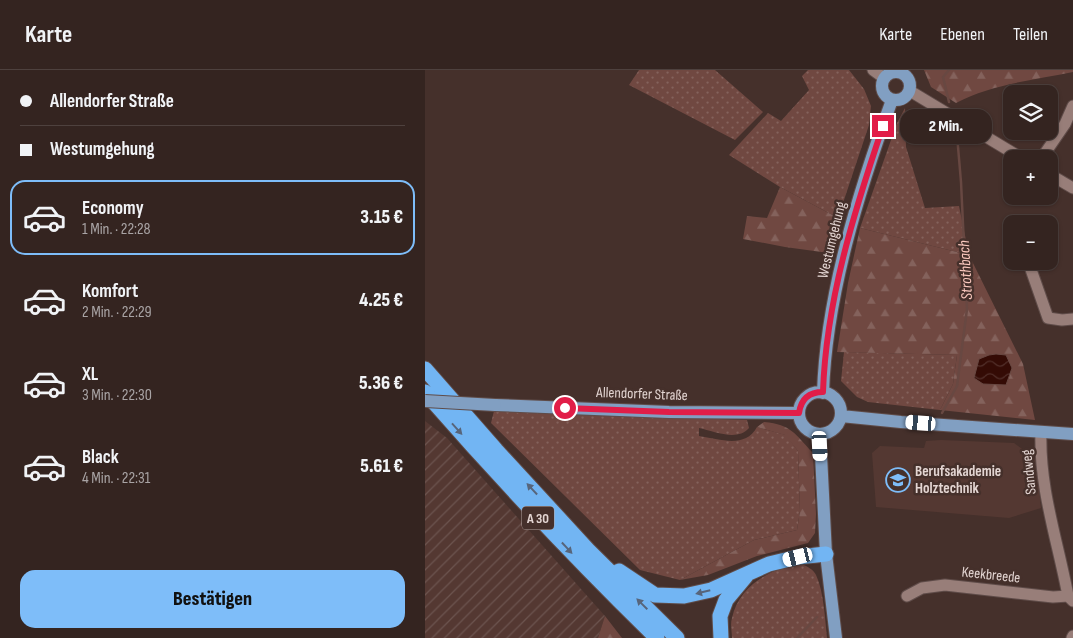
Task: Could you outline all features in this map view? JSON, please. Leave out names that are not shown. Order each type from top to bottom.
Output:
[{"type":"highway","name":"A 30","points":[[425,369],[496,450],[589,550],[677,638]]},
{"type":"highway","name":"A 30","points":[[425,392],[528,506],[597,579],[657,638]]},
{"type":"highway","points":[[589,550],[655,595],[684,596],[711,590],[769,564],[798,557],[826,554]]},
{"type":"highway","points":[[721,638],[720,616],[727,600],[748,574]]},
{"type":"main road","points":[[891,72],[904,72],[911,83],[910,91],[905,98],[892,100],[888,98],[883,91],[882,82],[884,78],[891,72]]},
{"type":"main road","name":"Westumgehung","points":[[823,392],[830,328],[839,276],[867,174],[892,100]]},
{"type":"main road","points":[[816,392],[823,392],[835,398],[841,409],[841,416],[832,431],[820,435],[805,429],[799,419],[799,413],[803,400],[816,392]]},
{"type":"main road","name":"Allendorfer Straße","points":[[425,401],[669,412],[799,413]]},
{"type":"main road","points":[[841,416],[1073,434]]},
{"type":"main road","points":[[820,435],[826,554],[836,638]]},
{"type":"street","points":[[873,70],[884,78]]},
{"type":"street","points":[[910,91],[1008,150]]},
{"type":"street","points":[[1047,150],[1065,124],[1073,106]]},
{"type":"street","points":[[1058,179],[1073,188]]},
{"type":"street","points":[[1031,270],[1048,318],[1073,319]]},
{"type":"street","name":"Sandweg","points":[[1041,432],[1041,450],[1049,510],[1070,599]]},
{"type":"street","name":"Keekbreede","points":[[907,596],[922,588],[945,585],[1070,599]]},
{"type":"shaded area","points":[[425,421],[447,438],[605,616],[598,638],[425,638]]},
{"type":"shaded area","points":[[926,441],[1014,443],[1036,459],[1041,508],[1009,518],[876,507],[872,453],[880,446],[924,448]]},
{"type":"green space","points":[[639,70],[715,70],[763,112],[735,140],[629,85]]},
{"type":"green space","points":[[808,70],[849,70],[864,89],[871,106],[869,125],[838,218],[780,187],[729,155],[768,113],[781,121],[809,90],[802,76]]},
{"type":"green space","points":[[924,70],[1073,70],[1073,72],[1003,85],[956,103],[931,87]]},
{"type":"green space","points":[[905,108],[906,147],[925,208],[959,206],[969,255],[860,228],[897,123]]},
{"type":"green space","points":[[780,187],[838,218],[829,253],[743,239],[747,216],[767,218]]},
{"type":"green space","points":[[860,228],[969,255],[1023,364],[1035,420],[940,410],[953,384],[957,355],[837,352],[848,283]]},
{"type":"green space","points":[[844,352],[957,355],[953,384],[940,410],[868,402],[857,397],[841,381]]},
{"type":"green space","points":[[494,411],[747,420],[749,428],[738,434],[725,434],[699,428],[699,436],[731,441],[739,440],[752,434],[757,427],[786,435],[798,451],[800,511],[797,530],[754,540],[680,580],[640,570],[491,423]]},
{"type":"green space","points":[[764,422],[781,425],[792,431],[813,453],[815,533],[808,543],[757,556],[708,575],[680,580],[754,540],[797,530],[800,511],[798,451],[785,435],[757,427]]},
{"type":"green space","points":[[801,564],[814,571],[819,582],[824,606],[827,638],[732,638],[731,620],[741,597],[749,588],[767,574]]},
{"type":"green space","points":[[605,616],[622,638],[598,638]]},
{"type":"water","points":[[996,354],[1006,355],[1012,368],[1006,385],[983,384],[974,378],[979,359]]},
{"type":"waterway","name":"Strothbach","points":[[949,70],[943,77],[949,102]]},
{"type":"waterway","name":"Strothbach","points":[[942,413],[957,386],[967,309],[961,182],[954,122]]},
{"type":"waterway","points":[[797,638],[817,617]]},
{"type":"place","name":"Berufsakademie Holztechnik","points":[[898,480]]},
{"type":"route","points":[[565,408],[669,412],[799,413],[803,400],[816,392],[823,392],[830,328],[839,276],[850,229],[883,126]]}]
